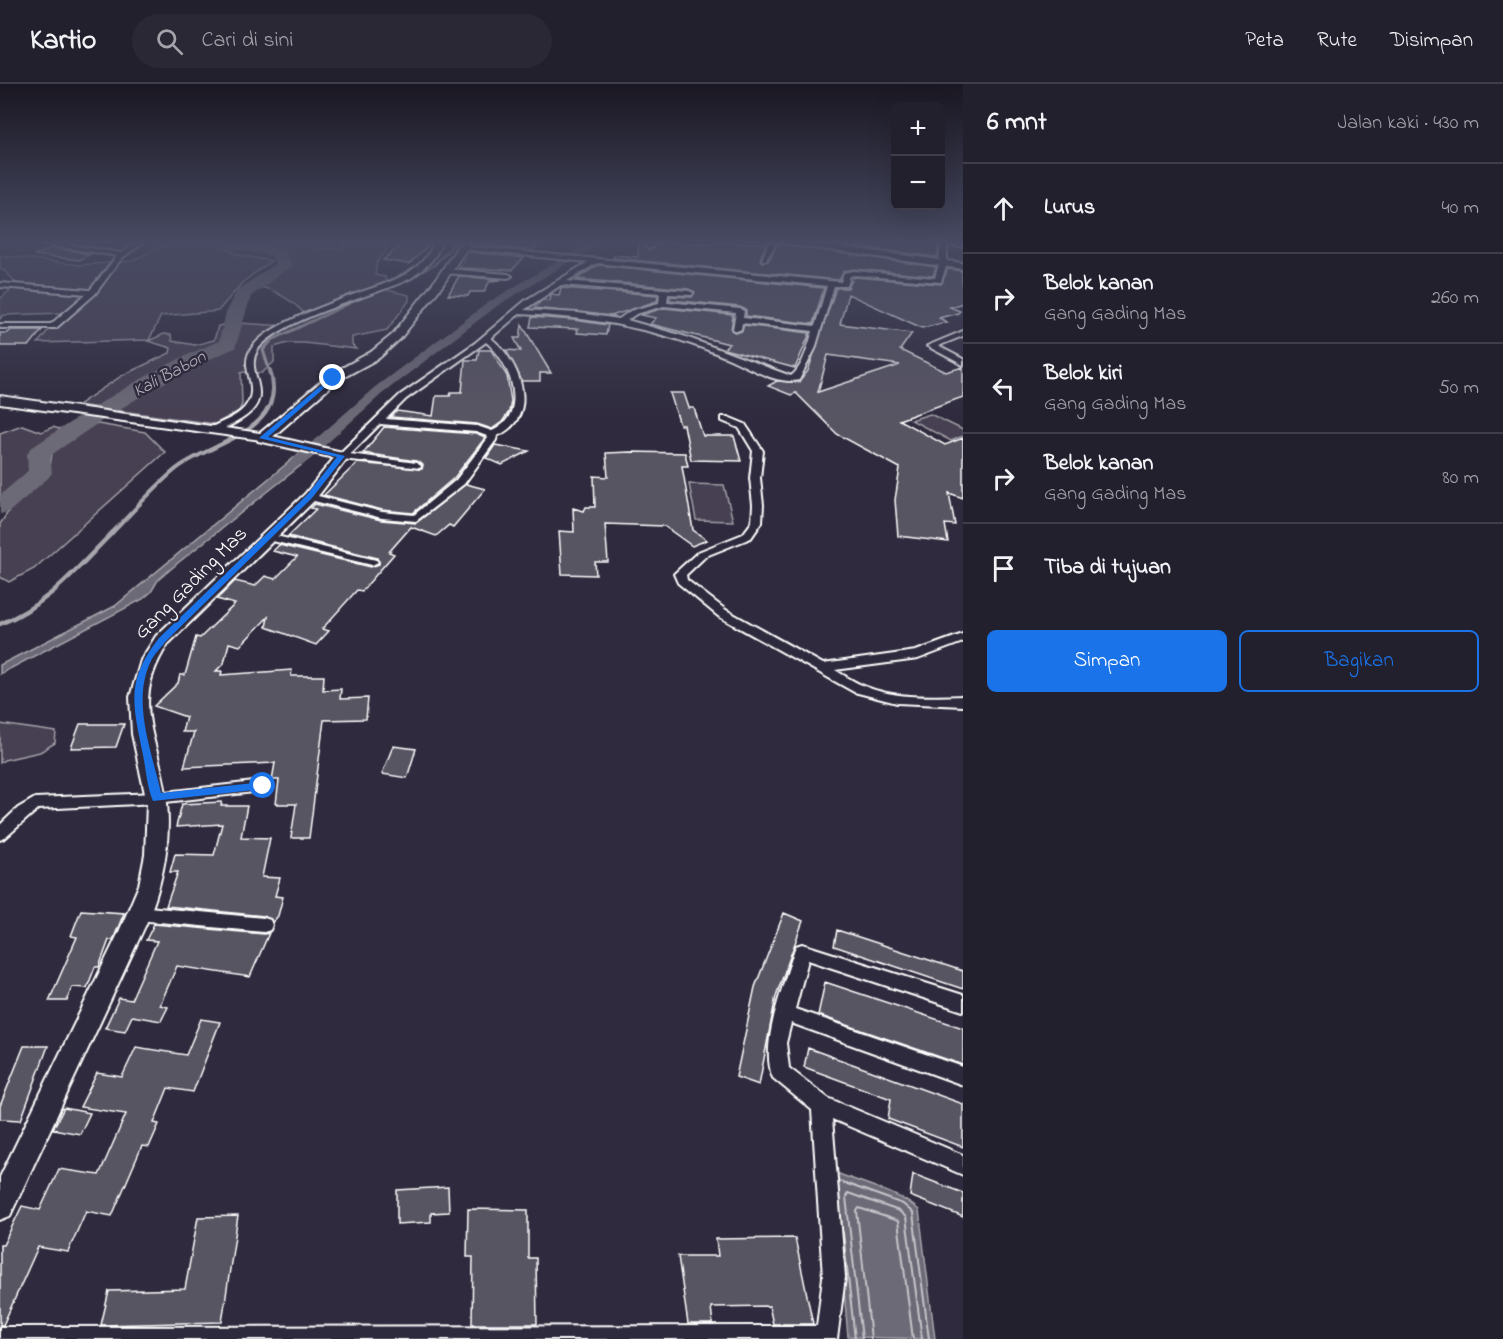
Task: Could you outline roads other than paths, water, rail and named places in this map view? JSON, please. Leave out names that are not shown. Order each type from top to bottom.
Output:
[{"type":"main road","points":[[0,400],[262,437],[333,378],[386,348],[424,302]]},
{"type":"street","points":[[0,326],[53,326],[81,302]]},
{"type":"street","points":[[218,430],[250,406],[255,385],[248,364],[255,347],[264,338],[310,315],[344,302]]},
{"type":"street","points":[[336,455],[403,397],[532,302]]},
{"type":"street","points":[[518,312],[562,314],[621,321],[713,350],[780,378],[792,380],[797,377],[806,361],[826,302]]},
{"type":"street","points":[[621,321],[630,312],[641,308],[657,308],[663,304],[739,310],[739,325],[817,329]]},
{"type":"street","points":[[963,333],[931,346],[963,362]]},
{"type":"street","points":[[486,338],[502,352],[513,374],[517,395],[516,410],[509,425],[492,435]]},
{"type":"street","points":[[725,419],[742,426],[758,451],[755,470],[759,511],[756,524],[754,530],[747,536],[693,559],[683,568],[680,577],[693,592],[722,613],[859,689],[877,696],[907,700],[963,701]]},
{"type":"street","points":[[378,421],[477,429],[492,435]]},
{"type":"street","points":[[310,496],[382,514],[416,518],[460,482],[493,440],[492,435]]},
{"type":"street","points":[[262,437],[336,455],[416,466]]},
{"type":"street","name":"Gang Gading Mas","points":[[0,1206],[83,1036],[138,914],[153,872],[156,798],[138,706],[139,689],[147,660],[162,640],[310,496],[336,455]]},
{"type":"street","points":[[268,537],[372,562]]},
{"type":"street","points":[[821,668],[918,655],[963,638]]},
{"type":"street","points":[[0,834],[35,804],[156,798],[263,786]]},
{"type":"street","points":[[138,914],[264,925]]},
{"type":"street","points":[[963,1003],[802,951],[777,1043],[780,1072],[821,1105],[963,1165]]},
{"type":"street","points":[[785,1013],[963,1076]]},
{"type":"street","points":[[0,1338],[826,1337],[834,1277],[821,1105]]},
{"type":"water","points":[[302,451],[314,455],[179,562],[158,580],[151,592],[143,599],[0,674],[0,665],[115,606]]},
{"type":"water","points":[[834,1172],[890,1193],[919,1210],[935,1339],[848,1337]]},
{"type":"waterway","name":"Kali Babon","points":[[0,507],[40,473],[38,454],[110,405],[185,362],[228,344],[239,302]]},
{"type":"waterway","points":[[270,372],[263,350],[272,340],[353,302]]},
{"type":"waterway","points":[[298,462],[379,390],[498,302]]},
{"type":"waterway","points":[[110,535],[175,470],[189,460],[225,443],[257,422],[268,408],[273,391],[270,370]]},
{"type":"waterway","points":[[0,624],[18,616],[47,596],[112,533]]}]
